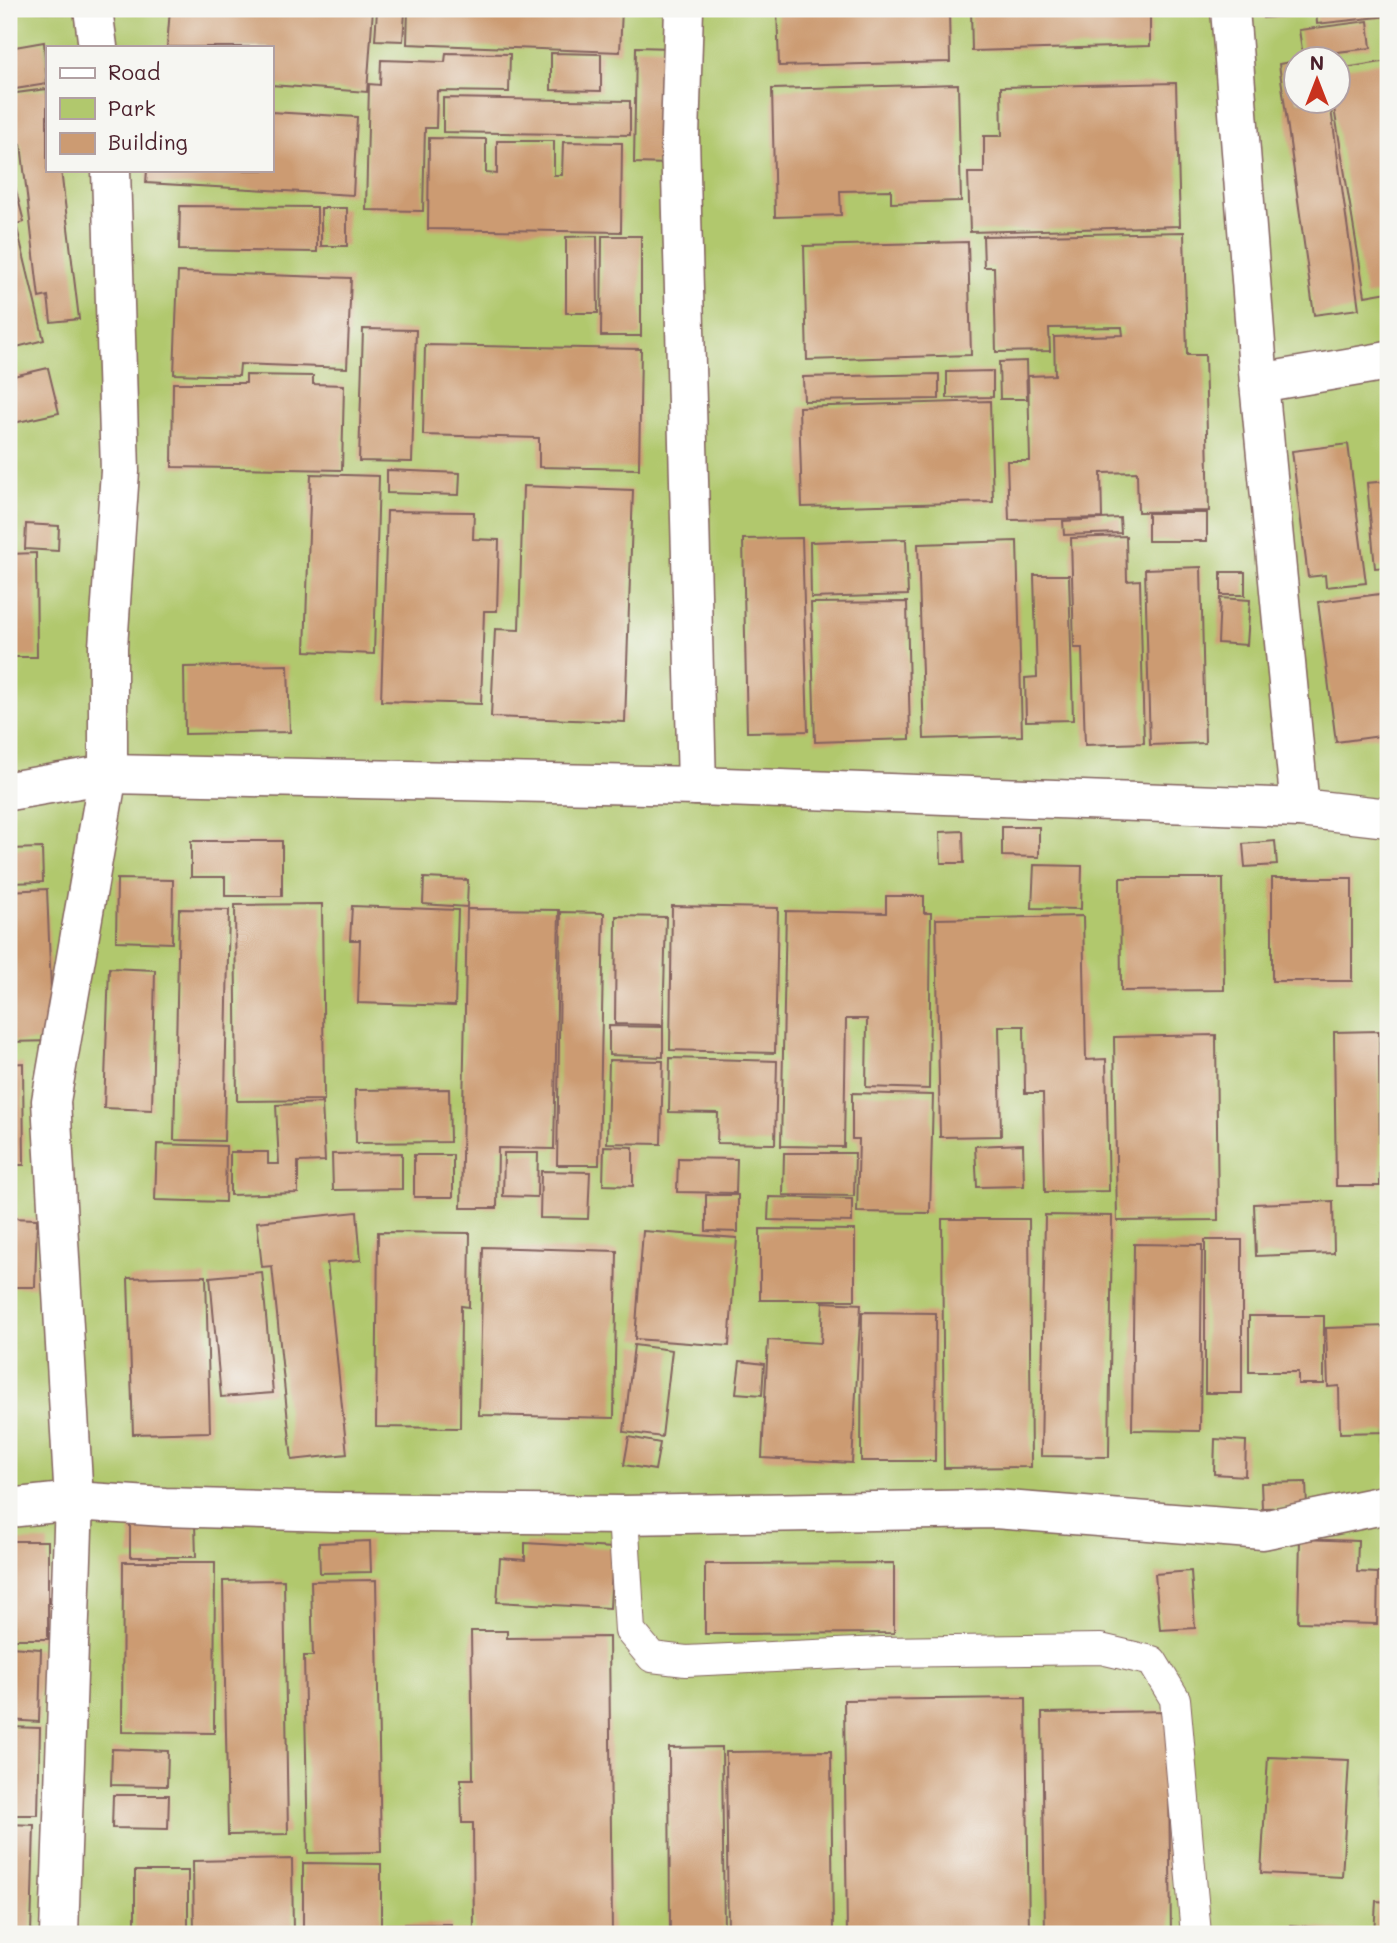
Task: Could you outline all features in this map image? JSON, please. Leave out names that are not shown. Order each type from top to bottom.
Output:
[{"type":"street","points":[[93,9],[97,46]]},
{"type":"street","points":[[684,9],[680,137],[697,786]]},
{"type":"street","points":[[1230,9],[1259,383],[1300,808]]},
{"type":"street","points":[[59,1934],[74,1501],[51,1101],[108,774],[108,647],[120,471],[111,172]]},
{"type":"street","points":[[1259,383],[1388,361]]},
{"type":"street","points":[[9,791],[108,774],[697,786],[1300,808],[1388,818]]},
{"type":"street","points":[[9,1508],[74,1501],[165,1507],[333,1512],[623,1515],[995,1509],[1263,1530],[1388,1504]]},
{"type":"lane","points":[[623,1515],[630,1632],[652,1657],[686,1661],[881,1652],[1101,1649],[1152,1661],[1175,1699],[1196,1934]]},
{"type":"green space","points":[[9,9],[1388,9],[1388,1934],[9,1934]]},
{"type":"building","points":[[170,9],[373,9],[367,92],[273,85],[273,46],[167,46]]},
{"type":"building","points":[[408,9],[622,9],[620,52],[407,44]]},
{"type":"building","points":[[777,9],[949,9],[950,62],[779,66]]},
{"type":"building","points":[[971,9],[1150,9],[1150,46],[972,51]]},
{"type":"building","points":[[1263,9],[1301,9],[1301,15],[1263,18]]},
{"type":"building","points":[[1316,9],[1388,9],[1388,16],[1317,24]]},
{"type":"building","points":[[377,10],[405,12],[403,41],[375,40]]},
{"type":"building","points":[[1368,21],[1371,48],[1352,50],[1352,46],[1301,46],[1299,30]]},
{"type":"building","points":[[44,42],[46,84],[9,90],[9,48]]},
{"type":"building","points":[[636,47],[672,48],[670,164],[634,163]]},
{"type":"building","points":[[446,53],[510,54],[509,92],[437,91],[436,128],[425,128],[423,211],[366,210],[369,84],[380,85],[381,60],[445,62]]},
{"type":"building","points":[[551,53],[601,54],[601,91],[551,90]]},
{"type":"building","points":[[1388,61],[1388,292],[1365,296],[1335,116],[1352,116],[1352,67]]},
{"type":"building","points":[[1282,63],[1282,86],[1279,64]]},
{"type":"building","points":[[1176,83],[1180,226],[970,232],[968,173],[984,173],[984,136],[1002,136],[1001,87]]},
{"type":"building","points":[[958,84],[961,201],[891,203],[891,190],[840,191],[841,215],[775,217],[772,89]]},
{"type":"building","points":[[46,89],[46,172],[61,172],[79,319],[51,322],[48,296],[39,298],[21,144],[9,146],[9,94]]},
{"type":"building","points":[[443,98],[630,101],[630,135],[443,132]]},
{"type":"building","points":[[273,112],[357,117],[353,195],[146,183],[147,172],[273,172]]},
{"type":"building","points":[[1286,116],[1332,116],[1359,309],[1314,315]]},
{"type":"building","points":[[429,138],[486,139],[486,173],[497,174],[497,141],[554,141],[554,175],[562,175],[563,142],[622,143],[621,232],[428,229]]},
{"type":"building","points":[[10,167],[24,222],[16,224],[44,340],[9,349]]},
{"type":"building","points":[[180,206],[317,207],[317,252],[179,250]]},
{"type":"building","points":[[321,208],[347,208],[347,246],[321,246]]},
{"type":"building","points":[[1184,232],[1187,355],[1205,355],[1209,511],[1138,512],[1137,472],[1101,473],[1102,518],[1009,520],[1007,461],[1030,461],[1028,376],[1055,375],[1054,337],[1123,335],[1122,327],[1049,328],[1050,351],[996,352],[994,267],[984,267],[983,236]]},
{"type":"building","points":[[597,236],[598,313],[566,313],[566,237]]},
{"type":"building","points":[[602,236],[641,236],[641,336],[601,336]]},
{"type":"building","points":[[968,242],[971,355],[807,360],[804,246]]},
{"type":"building","points":[[178,272],[351,278],[347,368],[240,364],[239,376],[174,374]]},
{"type":"building","points":[[363,329],[416,330],[412,462],[359,461]]},
{"type":"building","points":[[425,345],[641,349],[639,469],[539,467],[539,438],[423,435]]},
{"type":"building","points":[[1026,361],[1027,399],[1000,399],[999,362]]},
{"type":"building","points":[[48,368],[59,413],[9,424],[9,377]]},
{"type":"building","points":[[993,371],[993,397],[947,398],[947,372]]},
{"type":"building","points":[[939,374],[939,399],[804,401],[803,377]]},
{"type":"building","points":[[246,375],[313,376],[313,384],[344,385],[342,470],[172,467],[173,383],[246,383]]},
{"type":"building","points":[[990,401],[993,502],[802,507],[799,407]]},
{"type":"building","points":[[1348,444],[1366,583],[1326,587],[1325,575],[1308,577],[1292,451]]},
{"type":"building","points":[[387,470],[460,473],[459,495],[387,493]]},
{"type":"building","points":[[311,474],[379,476],[374,654],[305,651]]},
{"type":"building","points":[[1388,481],[1388,567],[1375,568],[1367,483]]},
{"type":"building","points":[[523,486],[633,490],[625,722],[491,717],[495,629],[519,630]]},
{"type":"building","points":[[387,511],[474,512],[473,539],[499,540],[497,611],[484,611],[481,704],[381,701]]},
{"type":"building","points":[[1148,513],[1207,513],[1207,541],[1148,541]]},
{"type":"building","points":[[1120,518],[1121,533],[1064,535],[1063,521]]},
{"type":"building","points":[[26,524],[59,526],[58,551],[25,549]]},
{"type":"building","points":[[1126,536],[1127,581],[1140,580],[1144,743],[1085,745],[1082,648],[1074,648],[1071,538]]},
{"type":"building","points":[[802,538],[808,731],[747,732],[743,539]]},
{"type":"building","points":[[906,539],[908,595],[811,598],[810,542]]},
{"type":"building","points":[[1017,541],[1022,736],[924,739],[918,544]]},
{"type":"building","points":[[36,553],[37,657],[9,657],[9,554]]},
{"type":"building","points":[[1201,567],[1205,743],[1150,745],[1145,569]]},
{"type":"building","points":[[1221,572],[1245,572],[1245,595],[1221,595]]},
{"type":"building","points":[[1034,575],[1069,575],[1073,720],[1026,721],[1025,678],[1037,677]]},
{"type":"building","points":[[1388,593],[1388,735],[1336,742],[1318,602]]},
{"type":"building","points":[[1220,598],[1250,600],[1247,645],[1218,643]]},
{"type":"building","points":[[907,602],[910,739],[815,742],[811,603]]},
{"type":"building","points":[[288,665],[290,732],[185,734],[184,667]]},
{"type":"building","points":[[1002,827],[1039,827],[1039,857],[1002,856]]},
{"type":"building","points":[[963,831],[964,863],[941,863],[940,832]]},
{"type":"building","points":[[191,841],[282,841],[282,896],[225,896],[225,877],[191,877]]},
{"type":"building","points":[[1275,841],[1277,865],[1245,867],[1243,844]]},
{"type":"building","points":[[42,848],[43,882],[9,883],[9,849]]},
{"type":"building","points":[[1034,865],[1082,866],[1081,909],[1032,908]]},
{"type":"building","points":[[424,878],[468,880],[467,907],[423,904]]},
{"type":"building","points":[[1120,878],[1223,878],[1224,990],[1121,991]]},
{"type":"building","points":[[1272,878],[1352,878],[1352,981],[1272,981]]},
{"type":"building","points":[[117,879],[173,880],[172,943],[116,941]]},
{"type":"building","points":[[47,889],[53,1041],[9,1042],[9,891]]},
{"type":"building","points":[[886,896],[924,896],[924,913],[931,913],[929,1089],[866,1087],[867,1019],[846,1019],[844,1147],[781,1146],[786,911],[886,913]]},
{"type":"building","points":[[322,904],[324,1100],[237,1101],[235,905]]},
{"type":"building","points":[[352,906],[458,910],[455,1006],[358,1003],[360,940],[350,940]]},
{"type":"building","points":[[672,906],[778,908],[775,1053],[670,1050]]},
{"type":"building","points":[[179,909],[229,910],[224,1141],[174,1140]]},
{"type":"building","points":[[467,909],[559,910],[554,1149],[498,1148],[497,1208],[461,1208]]},
{"type":"building","points":[[561,912],[604,913],[599,1165],[557,1165]]},
{"type":"building","points":[[616,916],[666,917],[663,1025],[615,1024]]},
{"type":"building","points":[[1083,916],[1086,1060],[1106,1059],[1109,1191],[1045,1192],[1043,1093],[1025,1093],[1024,1026],[999,1026],[1001,1136],[940,1137],[936,919]]},
{"type":"building","points":[[109,968],[155,970],[152,1110],[104,1108]]},
{"type":"building","points":[[609,1026],[663,1027],[663,1057],[609,1055]]},
{"type":"building","points":[[1379,1031],[1380,1186],[1336,1186],[1334,1032]]},
{"type":"building","points":[[1216,1035],[1218,1220],[1117,1221],[1114,1037]]},
{"type":"building","points":[[670,1058],[777,1061],[775,1144],[717,1143],[718,1113],[669,1112]]},
{"type":"building","points":[[609,1060],[663,1061],[661,1144],[607,1143]]},
{"type":"building","points":[[23,1063],[24,1165],[9,1165],[9,1064]]},
{"type":"building","points":[[449,1089],[450,1142],[356,1143],[355,1090]]},
{"type":"building","points":[[852,1093],[933,1095],[930,1213],[857,1212],[859,1139],[852,1139]]},
{"type":"building","points":[[322,1103],[325,1161],[298,1162],[298,1193],[230,1195],[230,1152],[268,1152],[268,1164],[279,1164],[276,1105]]},
{"type":"building","points":[[157,1144],[226,1146],[225,1202],[155,1200]]},
{"type":"building","points":[[1023,1144],[1024,1186],[977,1187],[975,1146]]},
{"type":"building","points":[[604,1146],[633,1147],[633,1186],[603,1185]]},
{"type":"building","points":[[402,1153],[402,1189],[333,1190],[332,1154]]},
{"type":"building","points":[[504,1153],[538,1153],[537,1197],[503,1196]]},
{"type":"building","points":[[784,1153],[855,1153],[854,1196],[783,1195]]},
{"type":"building","points":[[414,1155],[453,1155],[453,1197],[414,1197]]},
{"type":"building","points":[[678,1158],[737,1159],[736,1193],[677,1192]]},
{"type":"building","points":[[541,1171],[590,1172],[588,1219],[540,1218]]},
{"type":"building","points":[[706,1195],[738,1195],[738,1232],[706,1231]]},
{"type":"building","points":[[769,1197],[852,1199],[852,1222],[768,1220]]},
{"type":"building","points":[[1333,1201],[1334,1253],[1256,1256],[1254,1204]]},
{"type":"building","points":[[357,1212],[361,1260],[327,1263],[347,1454],[292,1460],[272,1266],[262,1267],[257,1222]]},
{"type":"building","points":[[1045,1215],[1112,1216],[1109,1457],[1041,1456]]},
{"type":"building","points":[[9,1218],[37,1219],[35,1287],[9,1287]]},
{"type":"building","points":[[942,1219],[1029,1219],[1031,1467],[944,1468]]},
{"type":"building","points":[[760,1229],[855,1230],[855,1300],[760,1300]]},
{"type":"building","points":[[643,1231],[737,1238],[729,1346],[635,1339]]},
{"type":"building","points":[[378,1232],[470,1233],[469,1307],[461,1306],[460,1428],[376,1427]]},
{"type":"building","points":[[1205,1240],[1242,1240],[1242,1393],[1205,1393]]},
{"type":"building","points":[[1134,1244],[1202,1245],[1200,1431],[1132,1430]]},
{"type":"building","points":[[483,1247],[617,1251],[614,1418],[479,1415]]},
{"type":"building","points":[[262,1272],[273,1393],[221,1397],[210,1277]]},
{"type":"building","points":[[206,1276],[210,1432],[133,1434],[128,1278]]},
{"type":"building","points":[[823,1302],[861,1304],[852,1463],[762,1458],[768,1340],[821,1343]]},
{"type":"building","points":[[862,1312],[936,1313],[935,1461],[861,1461]]},
{"type":"building","points":[[1249,1316],[1324,1316],[1324,1384],[1298,1384],[1298,1372],[1249,1372]]},
{"type":"building","points":[[1388,1326],[1388,1432],[1340,1433],[1339,1386],[1328,1387],[1326,1328]]},
{"type":"building","points":[[634,1345],[672,1350],[662,1437],[624,1432]]},
{"type":"building","points":[[740,1361],[764,1364],[762,1395],[736,1393]]},
{"type":"building","points":[[629,1437],[660,1443],[655,1470],[624,1465]]},
{"type":"building","points":[[1215,1439],[1246,1441],[1245,1476],[1214,1474]]},
{"type":"building","points":[[1306,1482],[1307,1507],[1262,1508],[1261,1483]]},
{"type":"building","points":[[130,1524],[195,1524],[196,1557],[130,1557]]},
{"type":"building","points":[[1300,1539],[1358,1541],[1357,1572],[1378,1573],[1377,1624],[1298,1622]]},
{"type":"building","points":[[9,1541],[48,1541],[48,1639],[9,1639]]},
{"type":"building","points":[[370,1541],[371,1572],[320,1573],[319,1543]]},
{"type":"building","points":[[525,1543],[613,1548],[610,1608],[497,1602],[500,1558],[525,1560]]},
{"type":"building","points":[[123,1562],[215,1562],[214,1733],[122,1732]]},
{"type":"building","points":[[894,1563],[894,1633],[705,1634],[705,1564]]},
{"type":"building","points":[[1191,1571],[1195,1628],[1160,1630],[1155,1574]]},
{"type":"building","points":[[284,1580],[288,1834],[228,1835],[223,1581]]},
{"type":"building","points":[[376,1580],[381,1852],[308,1853],[304,1656],[313,1656],[311,1581]]},
{"type":"building","points":[[471,1631],[507,1631],[507,1638],[609,1637],[612,1934],[474,1934],[473,1823],[462,1823],[461,1779],[473,1779]]},
{"type":"building","points":[[9,1647],[41,1649],[39,1722],[9,1720]]},
{"type":"building","points":[[1026,1698],[1029,1934],[847,1934],[844,1700]]},
{"type":"building","points":[[1168,1711],[1171,1934],[1045,1934],[1042,1713]]},
{"type":"building","points":[[9,1727],[40,1728],[38,1815],[9,1815]]},
{"type":"building","points":[[722,1747],[724,1934],[670,1934],[669,1748]]},
{"type":"building","points":[[112,1749],[168,1751],[167,1786],[111,1785]]},
{"type":"building","points":[[831,1751],[833,1934],[728,1934],[726,1752]]},
{"type":"building","points":[[1268,1757],[1349,1760],[1342,1877],[1261,1873]]},
{"type":"building","points":[[113,1795],[169,1795],[168,1829],[112,1828]]},
{"type":"building","points":[[9,1824],[34,1825],[31,1934],[9,1934]]},
{"type":"building","points":[[292,1859],[293,1934],[194,1934],[193,1861]]},
{"type":"building","points":[[303,1863],[381,1864],[381,1934],[303,1934]]},
{"type":"building","points":[[135,1871],[188,1871],[188,1934],[135,1934]]},
{"type":"building","points":[[1376,1901],[1388,1902],[1388,1934],[1374,1934]]},
{"type":"building","points":[[386,1924],[451,1924],[451,1931],[470,1931],[470,1934],[386,1934]]},
{"type":"building","points":[[1291,1925],[1342,1931],[1342,1934],[1290,1934]]}]
